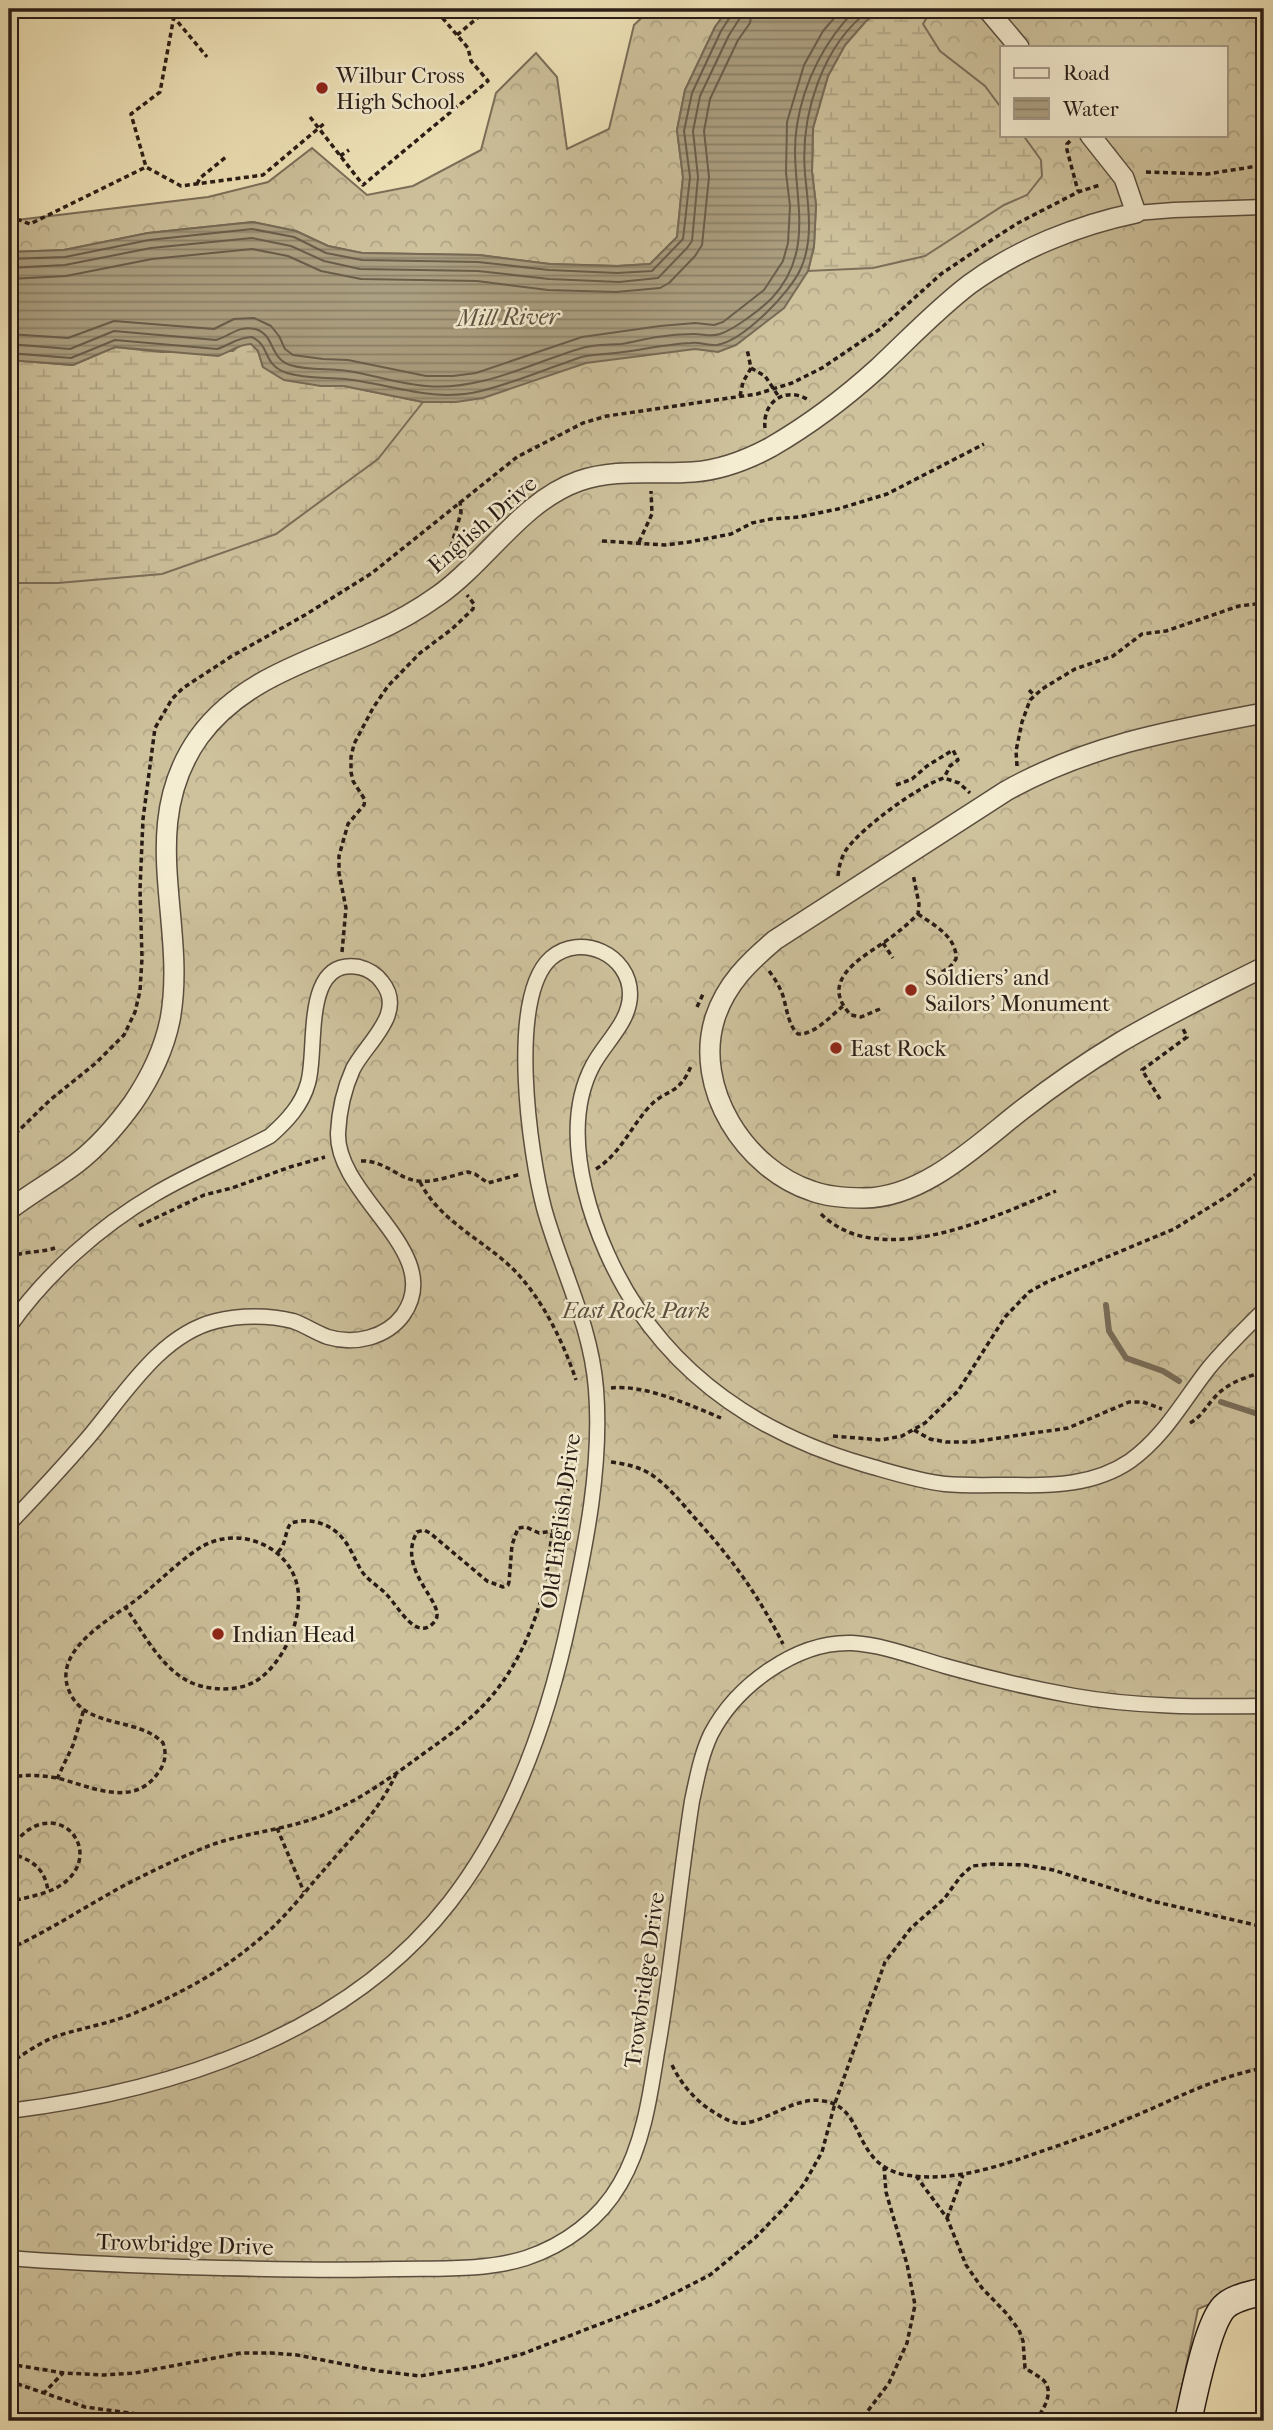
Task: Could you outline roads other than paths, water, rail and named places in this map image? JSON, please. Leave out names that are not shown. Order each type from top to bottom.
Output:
[{"type":"main road","points":[[1188,2421],[1205,2354],[1219,2314],[1234,2300],[1264,2291]]},
{"type":"street","points":[[987,9],[1018,46]]},
{"type":"street","points":[[1091,136],[1124,178],[1136,213],[1174,209],[1264,207]]},
{"type":"street","name":"English Drive","points":[[9,1210],[95,1148],[131,1105],[161,1051],[170,1023],[174,971],[165,872],[166,825],[171,798],[189,754],[211,723],[245,692],[291,666],[388,626],[435,598],[465,575],[529,510],[559,489],[617,472],[697,472],[723,468],[754,456],[820,414],[873,372],[967,286],[991,270],[1086,226],[1136,213]]},
{"type":"street","points":[[1264,713],[1195,724],[1073,760],[1022,782],[904,857],[785,933],[754,957],[733,982],[714,1021],[710,1049],[711,1066],[721,1104],[730,1122],[749,1149],[762,1160],[795,1184],[811,1191],[826,1195],[881,1197],[919,1184],[970,1151],[1058,1082],[1120,1043],[1264,967]]},
{"type":"street","name":"Old English Drive","points":[[9,2111],[83,2100],[175,2077],[218,2063],[309,2021],[382,1971],[417,1939],[449,1903],[477,1863],[506,1808],[552,1695],[570,1619],[594,1467],[597,1421],[590,1347],[541,1193],[529,1119],[525,1065],[528,1009],[539,974],[547,961],[558,953],[569,948],[583,947],[600,950],[613,958],[623,969],[629,982],[630,1000],[625,1017],[586,1079],[579,1125],[582,1175],[602,1242],[615,1271],[635,1306],[667,1347],[701,1381],[755,1420],[800,1443],[851,1461],[938,1483],[1040,1485],[1080,1481],[1110,1473],[1148,1446],[1175,1417],[1220,1356],[1264,1310]]},
{"type":"street","points":[[9,1327],[38,1291],[80,1249],[107,1227],[157,1193],[270,1136],[285,1123],[301,1102],[308,1084],[313,1064],[314,1011],[317,996],[324,983],[342,968],[359,967],[379,977],[385,985],[389,1004],[383,1027],[361,1055],[348,1082],[338,1138],[341,1153],[351,1175],[369,1204],[402,1246],[410,1262],[413,1288],[404,1314],[384,1331],[357,1341],[342,1341],[292,1321],[270,1318],[217,1320],[198,1327],[179,1338],[146,1369],[79,1449],[9,1524]]},
{"type":"street","name":"Trowbridge Drive","points":[[9,2259],[246,2269],[362,2270],[479,2266],[527,2258],[552,2248],[583,2227],[607,2204],[621,2184],[640,2135],[660,2035],[687,1833],[699,1768],[711,1735],[725,1713],[757,1680],[791,1659],[831,1644],[852,1643],[899,1651],[1007,1683],[1075,1697],[1118,1702],[1264,1706]]},
{"type":"water","name":"Mill River","points":[[728,9],[883,9],[866,21],[845,45],[828,76],[813,128],[812,172],[816,205],[814,246],[808,271],[784,308],[736,345],[718,352],[695,349],[586,363],[483,398],[456,402],[423,402],[344,386],[321,386],[284,380],[263,367],[258,351],[251,344],[218,356],[115,347],[73,365],[9,360],[9,252],[64,250],[148,233],[253,222],[296,231],[328,246],[362,253],[479,255],[550,264],[650,264],[677,237],[683,177],[677,130],[685,90],[715,27]]},
{"type":"waterway","points":[[1106,1305],[1109,1331],[1126,1358],[1163,1371],[1179,1381]]},
{"type":"waterway","points":[[1221,1402],[1264,1416]]},
{"type":"place","name":"Wilbur Cross High School","points":[[322,88]]},
{"type":"place","name":"Soldiers' and Sailors' Monument","points":[[911,990]]},
{"type":"place","name":"East Rock","points":[[836,1048]]},
{"type":"place","name":"Indian Head","points":[[218,1634]]},
{"type":"park label","name":"East Rock Park","points":[[636,1310]]}]
